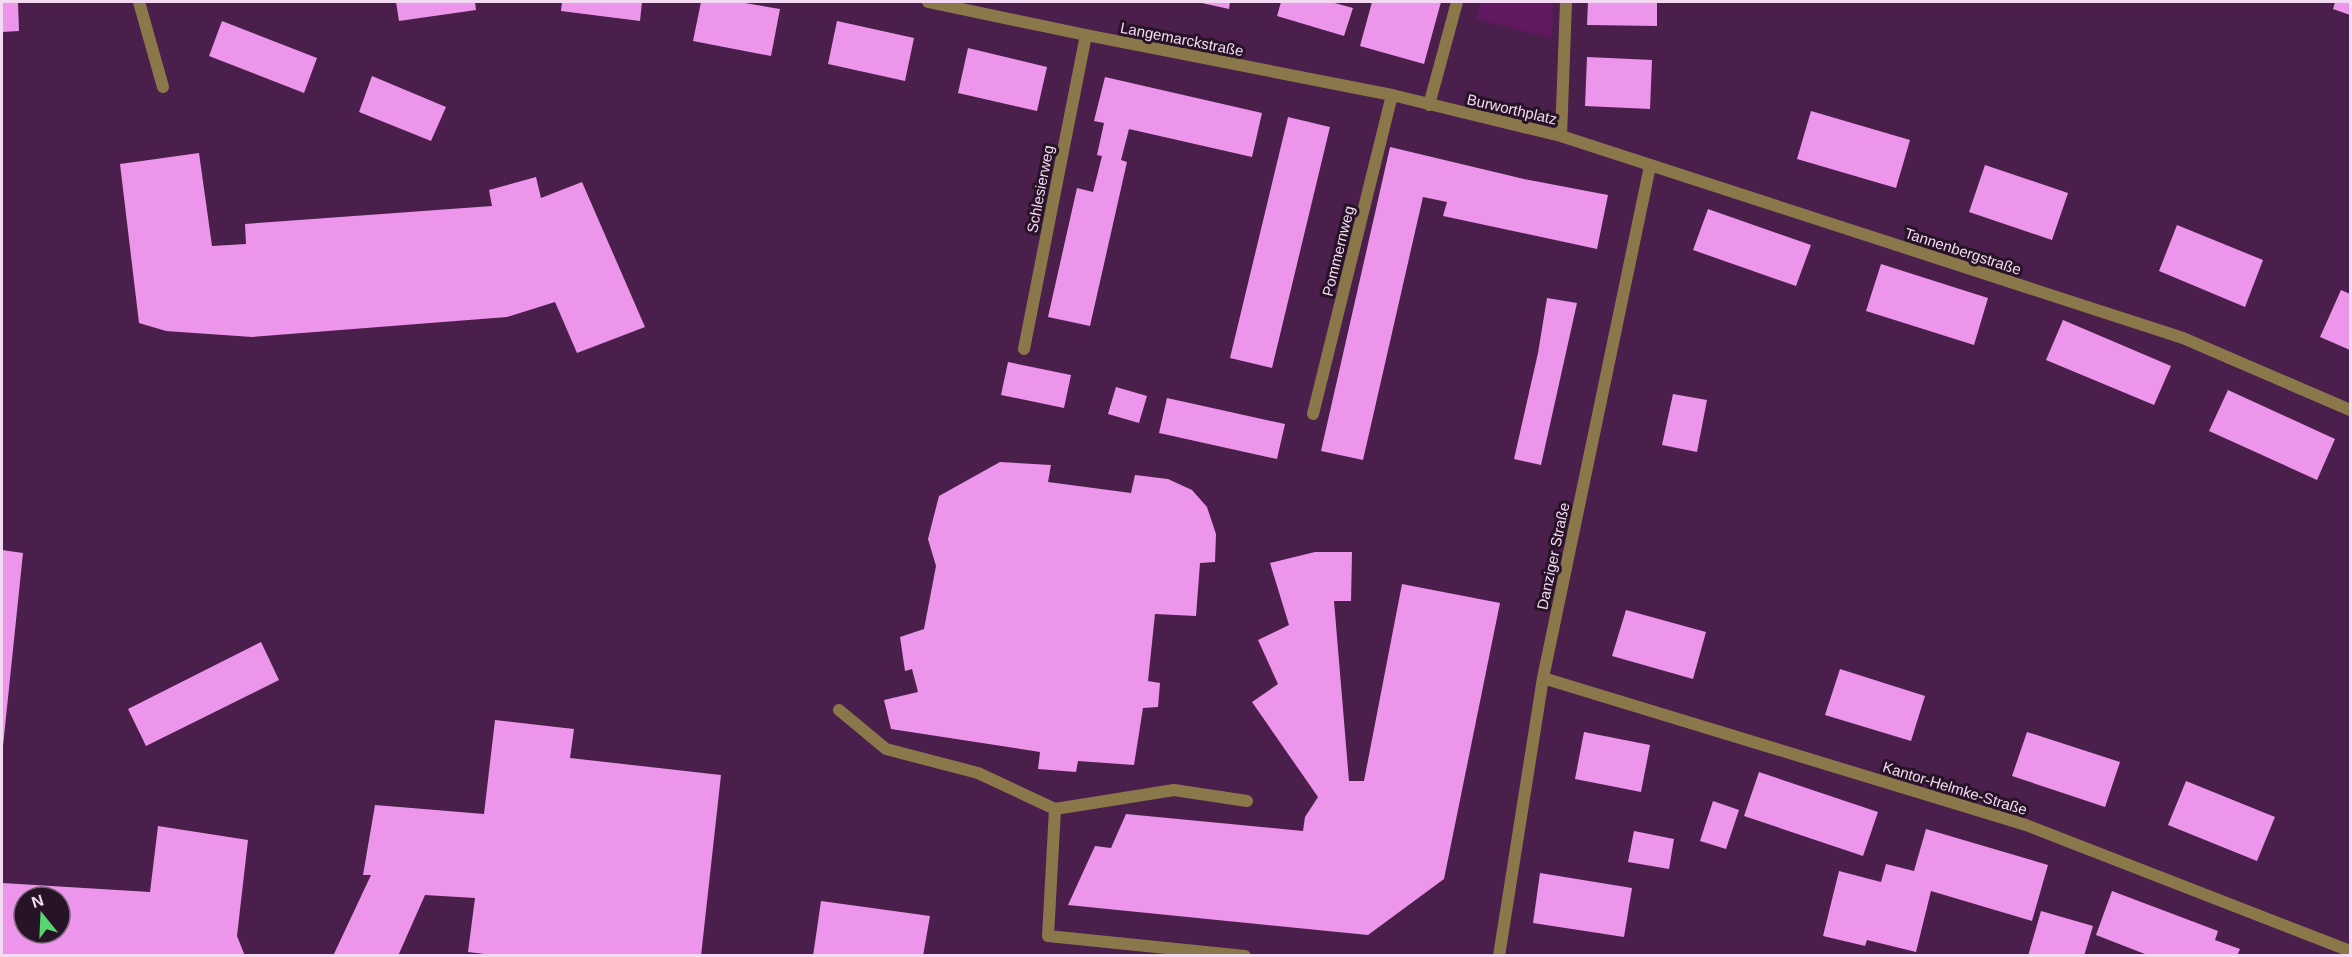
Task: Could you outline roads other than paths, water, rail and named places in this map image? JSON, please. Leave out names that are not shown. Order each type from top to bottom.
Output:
[{"type":"street","points":[[139,2],[163,87]]},
{"type":"street","name":"Langemarckstraße","points":[[928,2],[1392,95],[1429,105]]},
{"type":"street","points":[[1429,105],[1457,2]]},
{"type":"street","name":"Burworthplatz","points":[[1429,105],[1561,136],[1566,2]]},
{"type":"street","name":"Schlesierweg","points":[[1024,349],[1086,35]]},
{"type":"street","name":"Pommernweg","points":[[1313,414],[1392,95]]},
{"type":"street","name":"Tannenbergstraße","points":[[1561,136],[2183,338],[2350,410]]},
{"type":"street","name":"Danziger Straße","points":[[1499,956],[1543,678],[1650,166]]},
{"type":"street","name":"Kantor-Helmke-Straße","points":[[1543,678],[2026,825],[2350,951]]},
{"type":"street","points":[[839,710],[886,749],[978,773],[1055,809],[1174,790],[1247,801]]},
{"type":"street","points":[[1055,809],[1048,936],[1245,956]]}]
